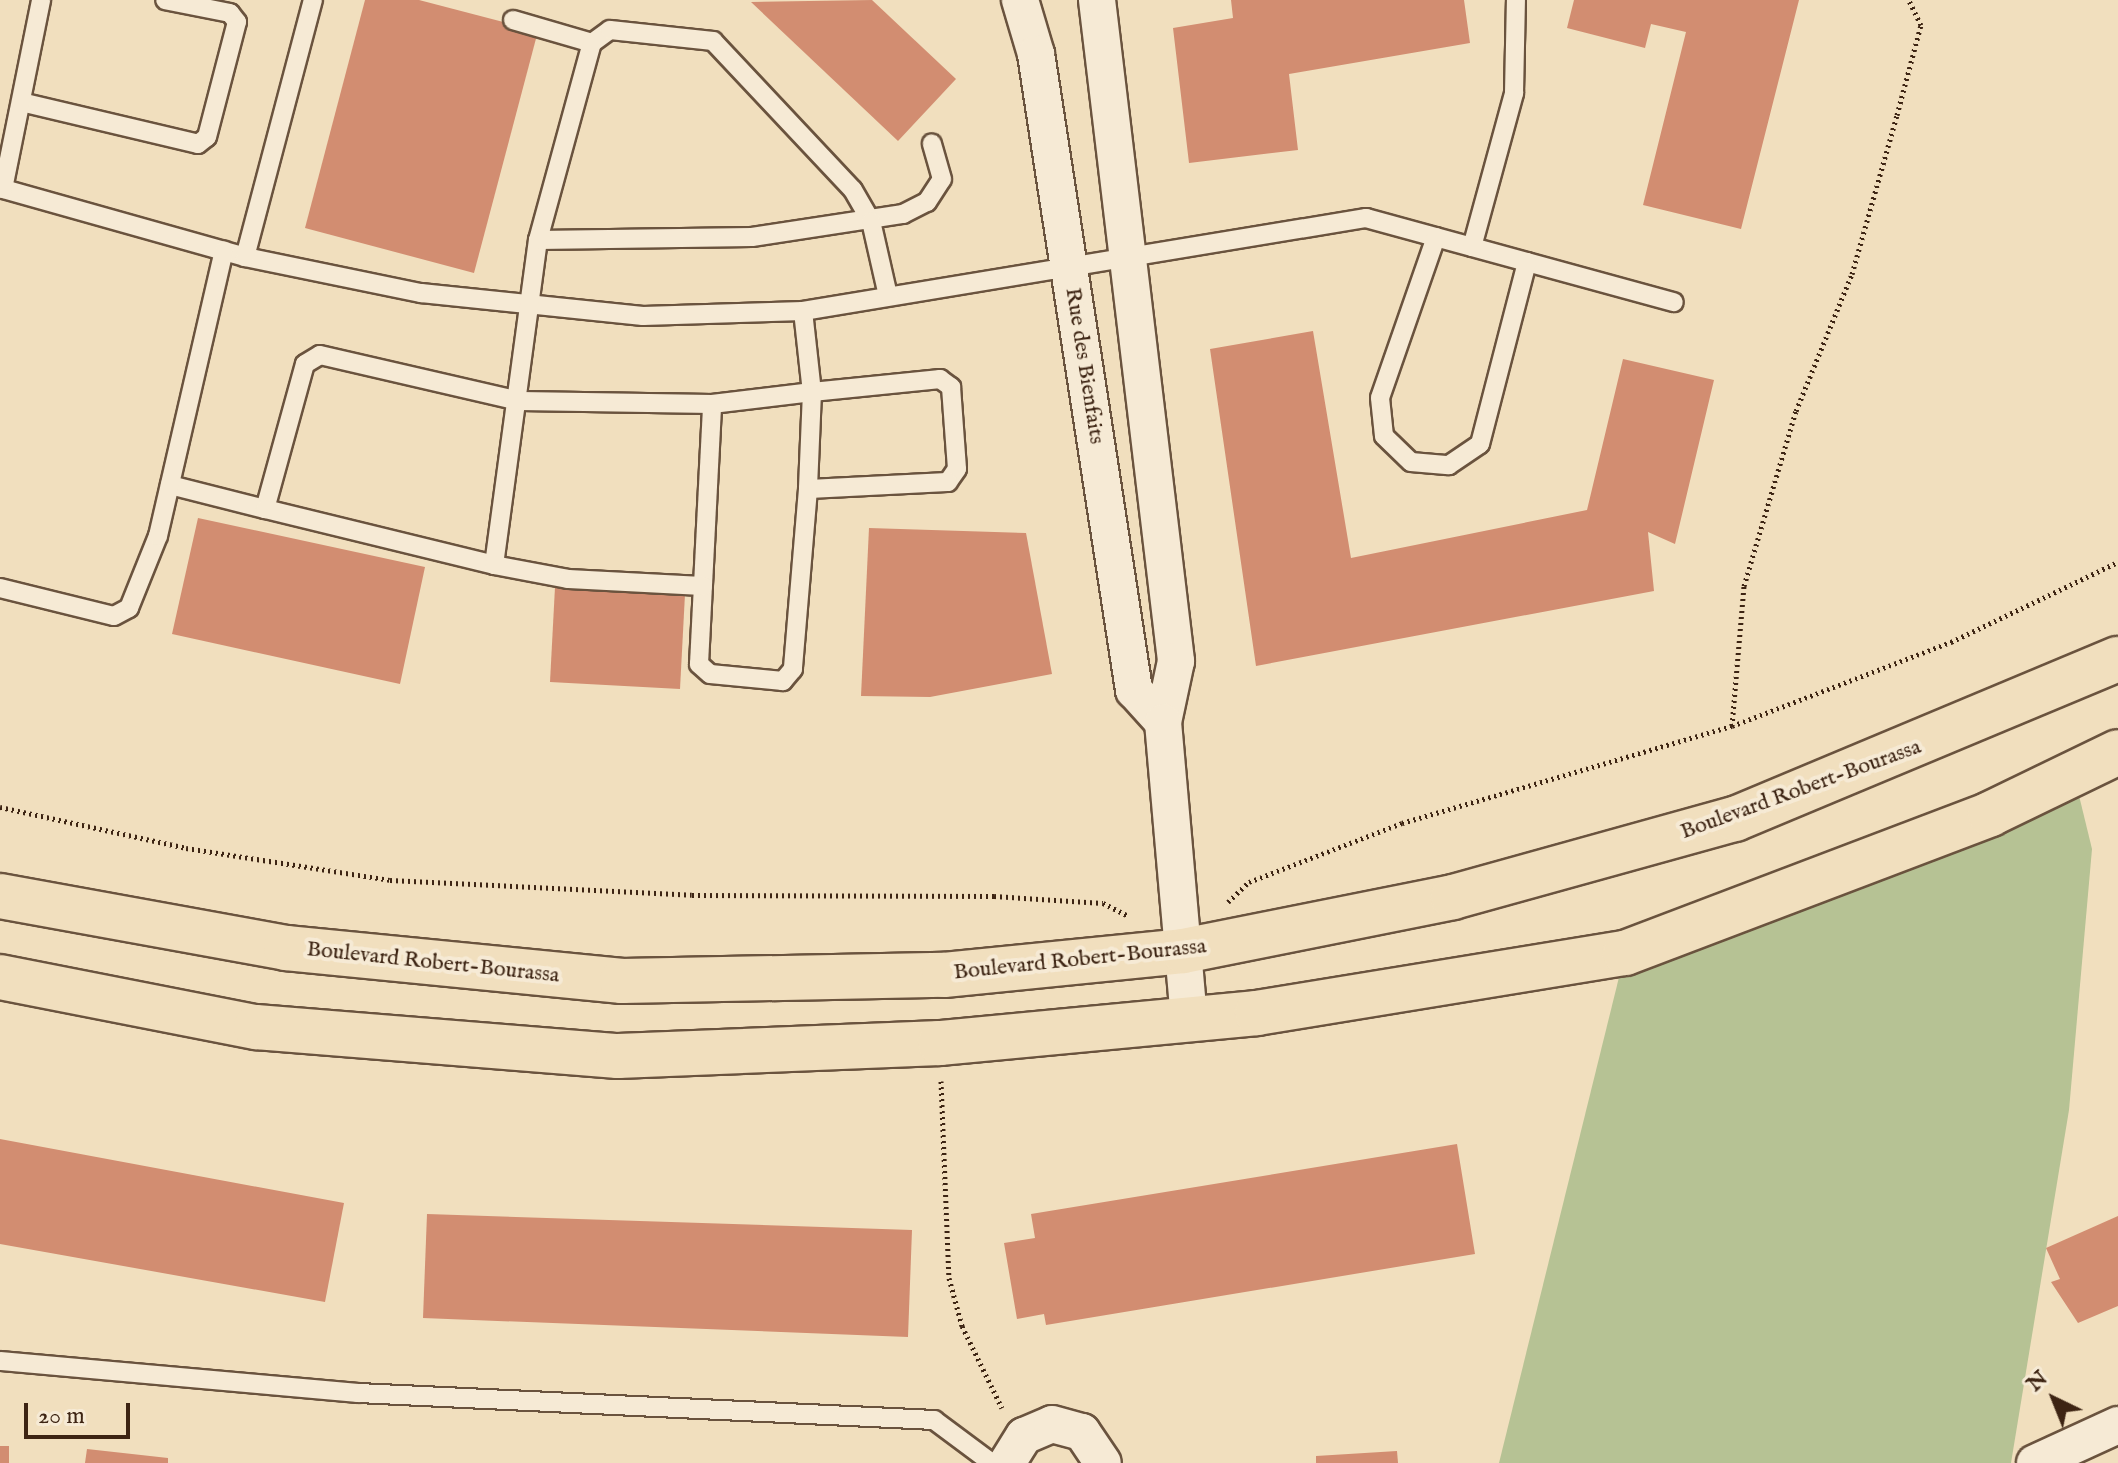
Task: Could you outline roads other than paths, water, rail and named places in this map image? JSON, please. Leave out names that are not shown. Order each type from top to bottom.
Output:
[{"type":"highway","name":"Boulevard Robert-Bourassa","points":[[0,896],[286,948],[622,981],[944,975],[1183,951],[1453,897],[1735,819],[2118,659]]},
{"type":"highway","points":[[0,977],[256,1027],[618,1056],[940,1043],[1189,1018],[1625,953],[1990,814],[2118,752]]},
{"type":"street","name":"Rue des Bienfaits","points":[[1020,0],[1036,54],[1134,690],[1163,722]]},
{"type":"street","points":[[1097,0],[1176,661],[1163,722],[1189,1018]]},
{"type":"street","points":[[2035,1463],[2118,1425]]},
{"type":"street","points":[[1006,1456],[1037,1428],[1068,1426],[1094,1443],[1103,1463]]},
{"type":"lane","points":[[41,0],[1,189],[245,257],[421,293],[643,316],[803,311],[1068,266],[1126,253],[1366,218],[1674,302]]},
{"type":"lane","points":[[21,102],[198,144],[207,137],[237,22],[230,13],[165,0]]},
{"type":"lane","points":[[245,257],[313,0]]},
{"type":"lane","points":[[1472,247],[1514,93],[1516,0]]},
{"type":"lane","points":[[513,20],[592,43]]},
{"type":"lane","points":[[494,565],[520,401],[538,240],[592,43],[610,30],[713,41],[853,190],[871,221],[888,296]]},
{"type":"lane","points":[[538,240],[752,237],[871,221],[927,202],[942,179],[932,143]]},
{"type":"lane","points":[[1436,237],[1380,398],[1384,436],[1411,462],[1449,465],[1480,444],[1527,262]]},
{"type":"lane","points":[[0,588],[114,616],[129,608],[170,485],[224,251]]},
{"type":"lane","points":[[712,404],[699,664],[710,674],[783,681],[793,669],[808,489],[812,392],[803,311]]},
{"type":"lane","points":[[265,509],[305,364],[320,355],[520,401],[712,404],[940,379],[951,387],[957,469],[948,482],[808,489]]},
{"type":"lane","points":[[170,485],[494,565],[568,579],[703,586]]},
{"type":"lane","points":[[0,1361],[358,1393],[934,1420],[1006,1456]]}]
